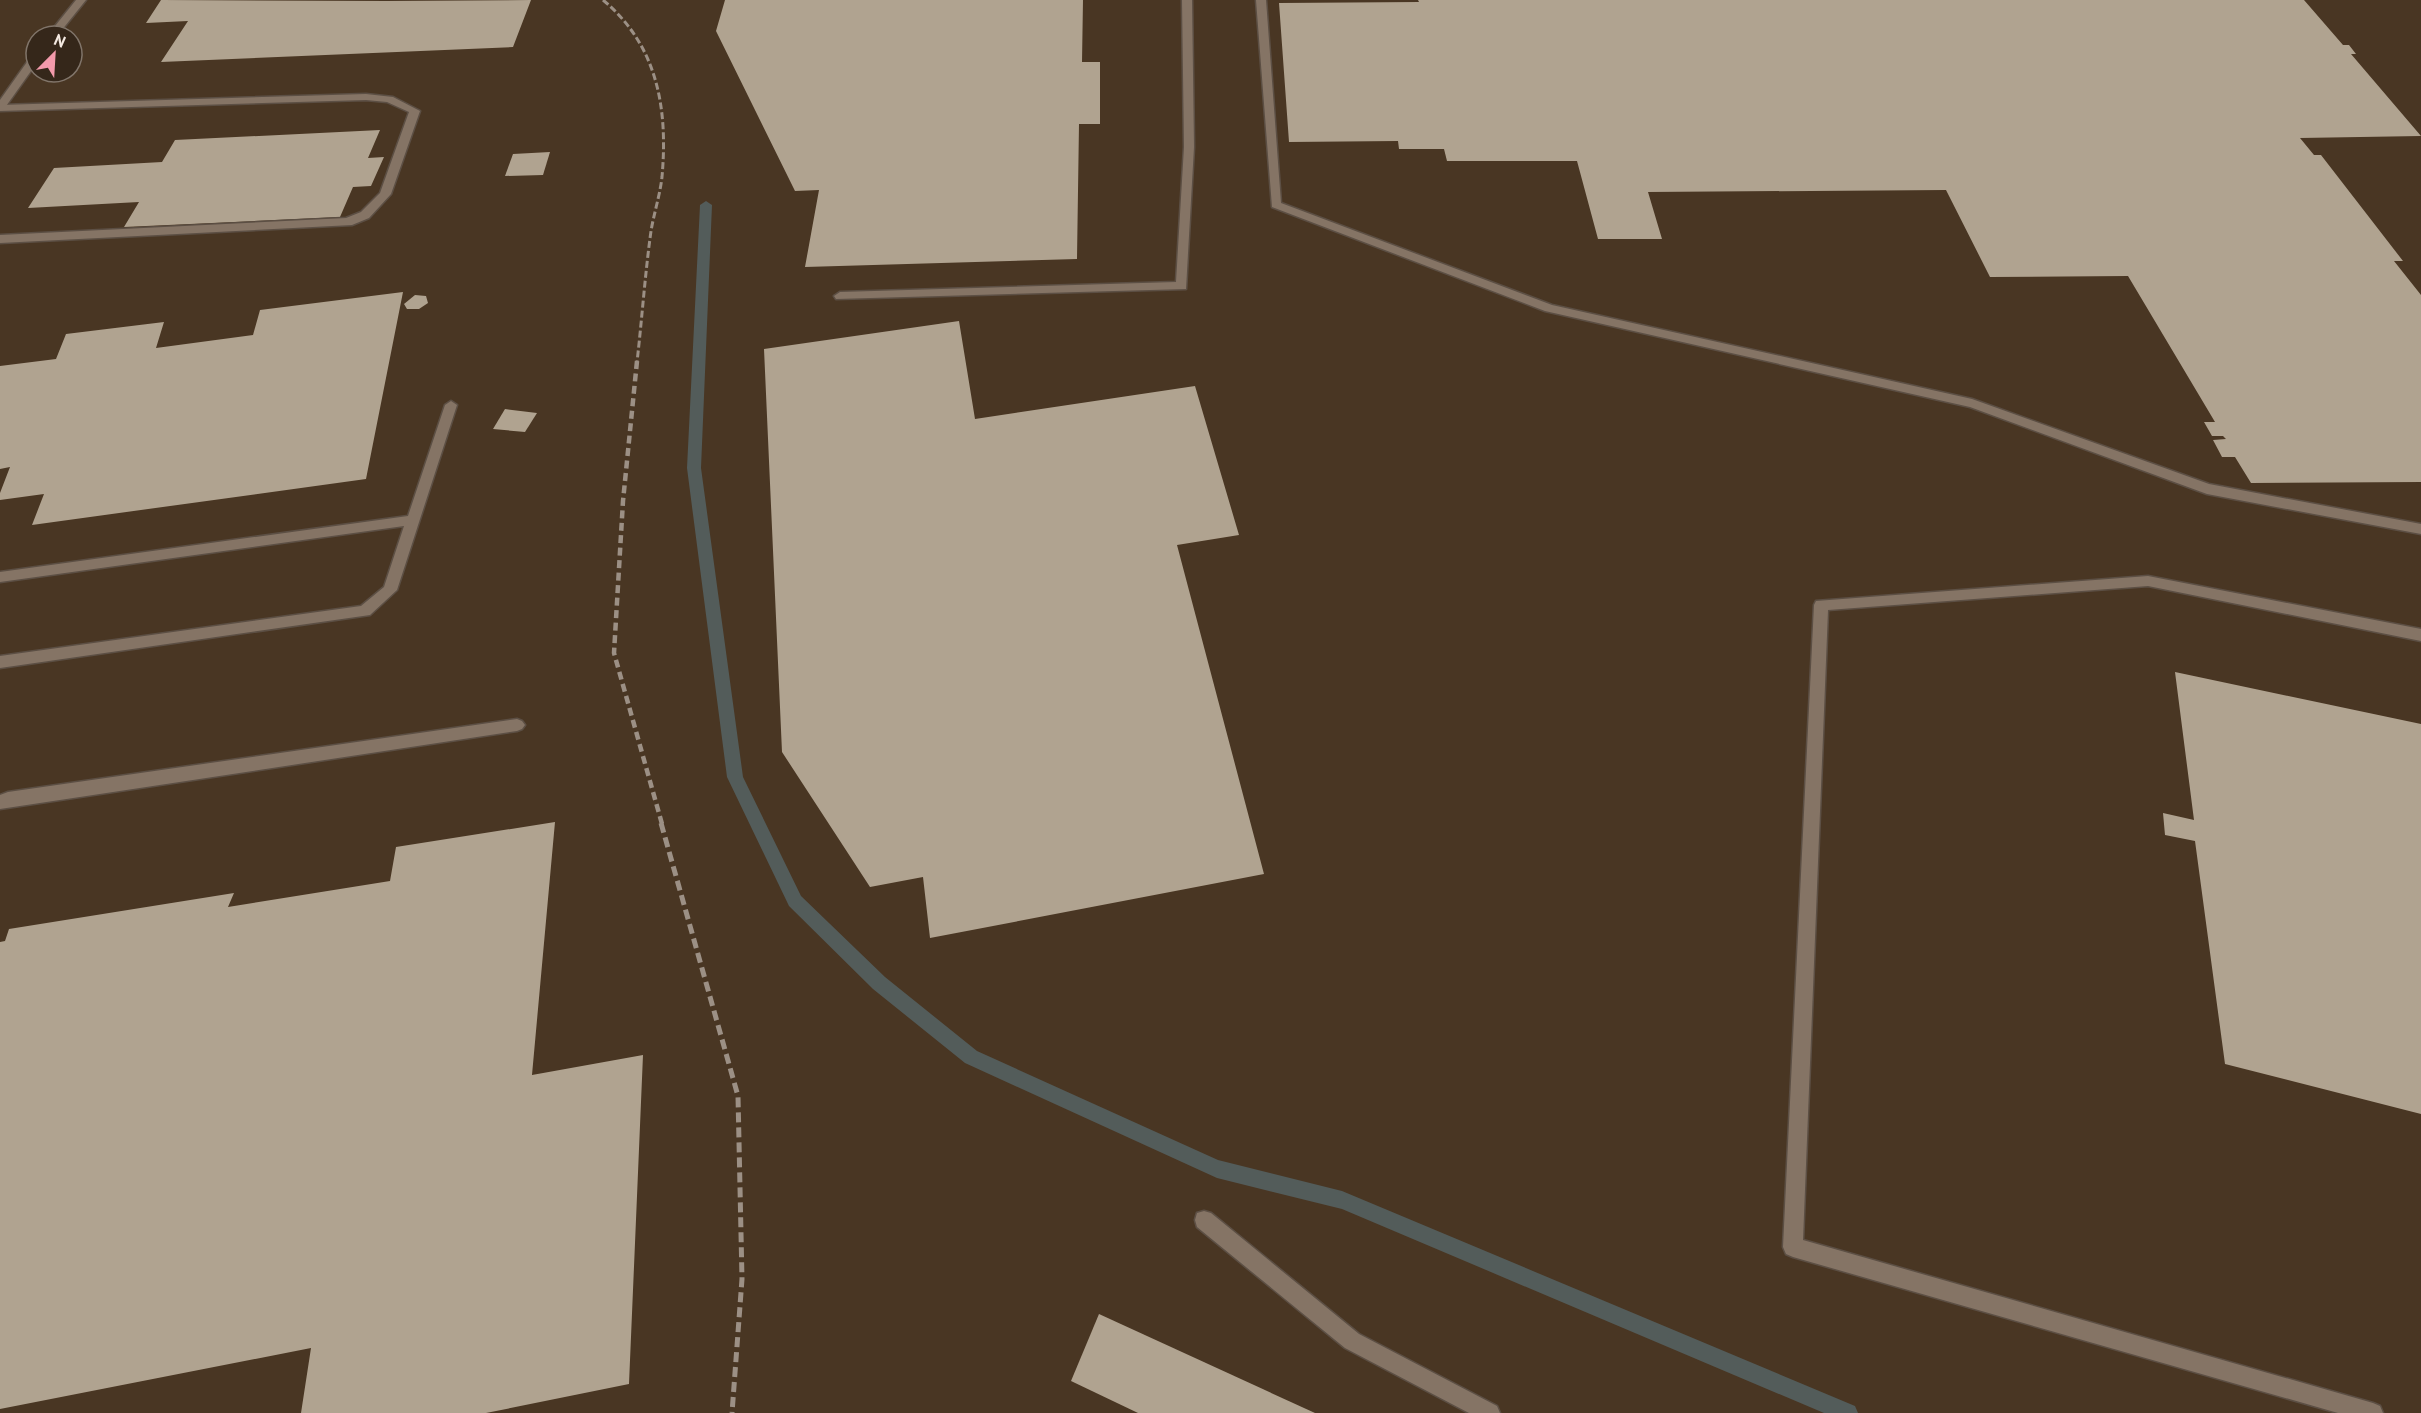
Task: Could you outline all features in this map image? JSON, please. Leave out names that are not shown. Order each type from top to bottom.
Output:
[{"type":"street","points":[[62,24],[81,0]]},
{"type":"street","points":[[840,296],[1182,286],[1189,147],[1187,0]]},
{"type":"street","points":[[1261,0],[1276,205],[1548,308],[1972,403],[2207,489],[2421,530]]},
{"type":"street","points":[[0,108],[24,74]]},
{"type":"street","points":[[0,108],[366,97],[389,99],[415,111],[385,194],[365,215],[348,222],[0,239]]},
{"type":"street","points":[[0,662],[365,611],[390,590],[452,405]]},
{"type":"street","points":[[0,578],[413,520]]},
{"type":"street","points":[[2373,1413],[1793,1247],[1821,605],[2148,581],[2421,635]]},
{"type":"street","points":[[0,802],[19,797],[517,725]]},
{"type":"street","points":[[1204,1220],[1352,1341],[1481,1411]]},
{"type":"shaded area","points":[[0,0],[2421,0],[2421,1413],[0,1413]]},
{"type":"building","points":[[161,0],[531,0],[513,47],[161,62],[188,21],[146,23]]},
{"type":"building","points":[[725,0],[1083,0],[1082,62],[1100,62],[1100,124],[1079,124],[1077,259],[805,267],[819,190],[795,191],[716,31]]},
{"type":"building","points":[[1418,0],[2304,0],[2343,45],[2349,45],[2356,54],[2351,54],[2421,136],[2300,138],[2314,155],[2321,155],[2403,261],[2394,261],[2421,295],[2421,482],[2251,483],[2235,457],[2222,457],[2213,440],[2226,439],[2223,436],[2212,436],[2204,422],[2215,422],[2128,276],[1990,277],[1946,190],[1648,192],[1662,239],[1598,239],[1577,161],[1447,161],[1444,149],[1399,149],[1398,141],[1289,142],[1279,3],[1419,2]]},
{"type":"building","points":[[380,130],[368,158],[384,157],[371,186],[353,187],[340,217],[124,227],[139,202],[28,208],[54,168],[162,162],[175,140]]},
{"type":"building","points":[[550,152],[543,175],[505,176],[513,154]]},
{"type":"building","points":[[403,292],[366,479],[32,525],[44,494],[0,500],[0,493],[10,467],[0,469],[0,366],[56,359],[66,334],[164,322],[156,348],[253,335],[260,310]]},
{"type":"building","points":[[415,295],[426,296],[428,303],[419,309],[407,309],[404,304]]},
{"type":"building","points":[[959,321],[975,419],[1195,386],[1239,535],[1177,545],[1264,874],[930,938],[923,877],[870,887],[782,752],[764,349]]},
{"type":"building","points":[[505,409],[537,413],[525,432],[493,429]]},
{"type":"building","points":[[2175,672],[2421,724],[2421,1114],[2225,1064],[2195,841],[2165,835],[2163,813],[2194,820]]},
{"type":"building","points":[[555,822],[532,1075],[643,1055],[629,1384],[486,1413],[301,1413],[311,1348],[0,1409],[0,942],[5,941],[9,929],[234,893],[228,907],[390,881],[396,847]]},
{"type":"building","points":[[1099,1314],[1315,1413],[1138,1413],[1071,1381]]},
{"type":"waterway","points":[[706,205],[694,468],[735,777],[795,901],[879,983],[971,1057],[1217,1169],[1342,1200],[1848,1413]]},
{"type":"railway","points":[[603,0],[622,18],[647,58],[655,80],[663,127],[662,177],[651,231],[637,362]]},
{"type":"railway","points":[[637,361],[623,501],[614,653],[662,824]]},
{"type":"railway","points":[[661,823],[738,1096],[742,1279],[732,1413]]}]
